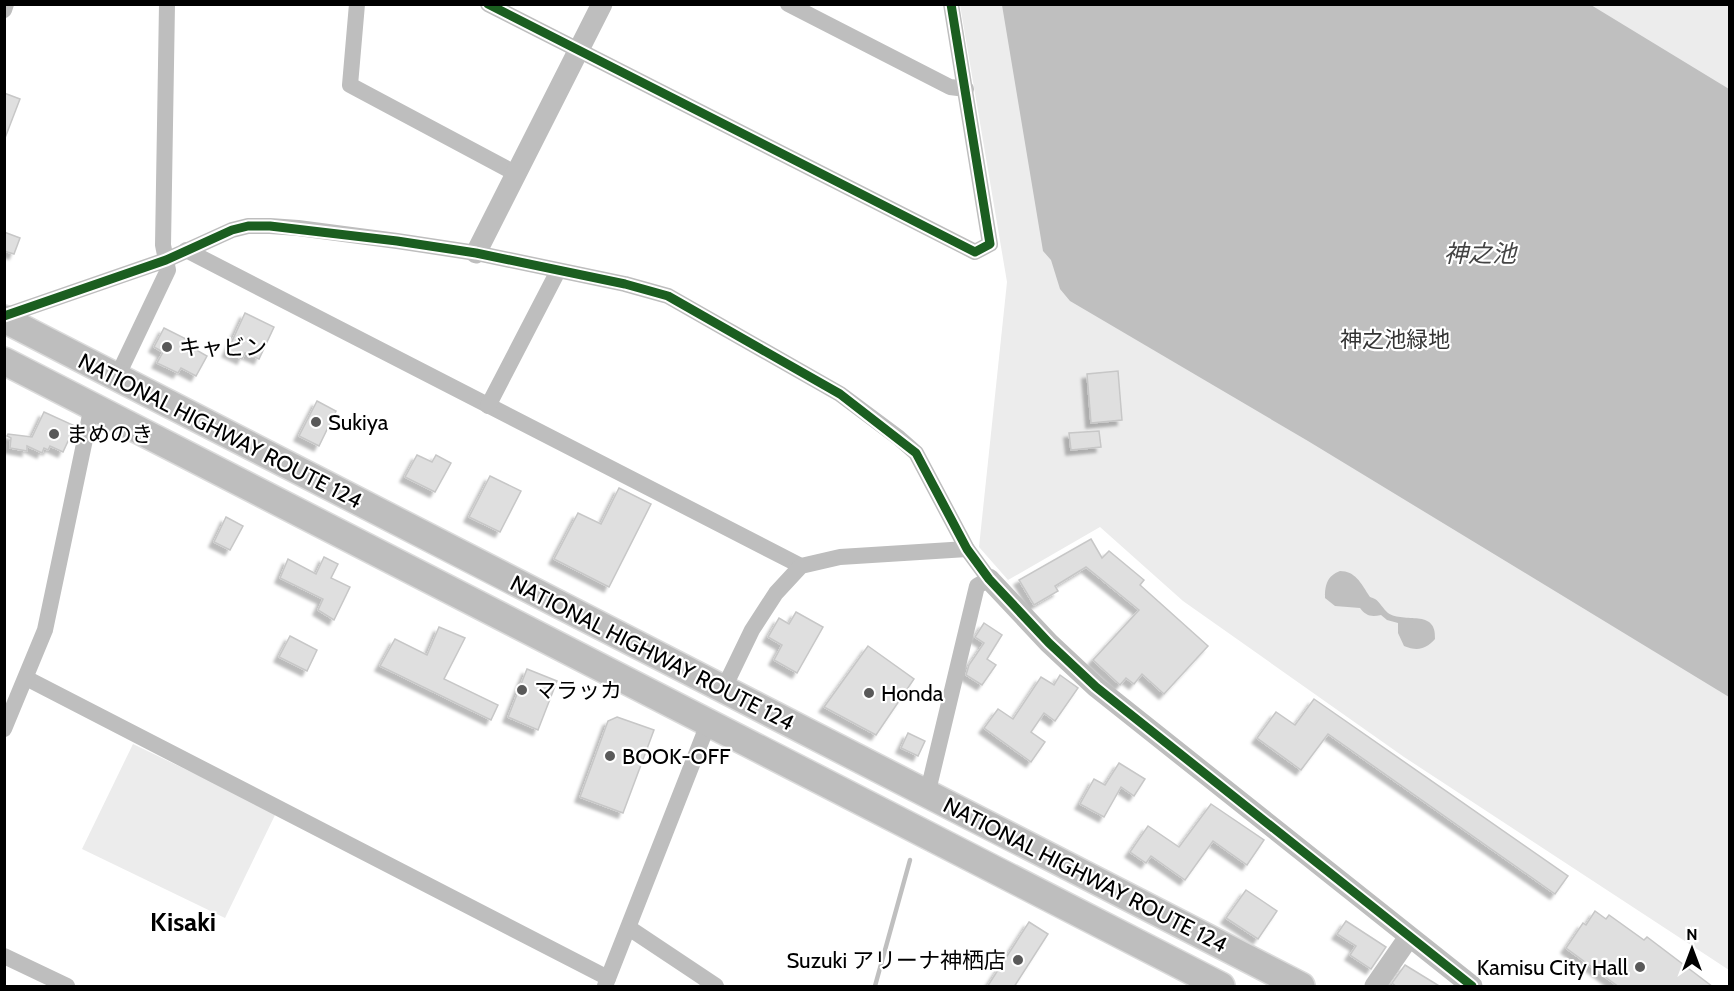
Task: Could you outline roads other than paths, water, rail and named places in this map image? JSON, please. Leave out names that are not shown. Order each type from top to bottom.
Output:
[{"type":"highway","name":"NATIONAL HIGHWAY ROUTE 124","points":[[4,318],[1301,987]]},
{"type":"highway","name":"NATIONAL HIGHWAY ROUTE 124","points":[[4,361],[1221,987]]},
{"type":"street","points":[[4,10],[6,4]]},
{"type":"street","points":[[117,377],[168,270],[163,245],[167,4]]},
{"type":"street","points":[[357,4],[350,85],[515,173]]},
{"type":"street","points":[[488,4],[975,252],[990,244],[951,4]]},
{"type":"street","points":[[476,254],[602,4]]},
{"type":"street","points":[[788,4],[951,87],[966,89]]},
{"type":"street","points":[[4,318],[166,260],[232,230],[270,226],[476,254],[625,284],[668,296],[840,394],[916,453],[967,549],[989,579],[1049,643],[1096,687],[1472,987]]},
{"type":"street","points":[[186,250],[801,566]]},
{"type":"street","points":[[488,406],[558,270]]},
{"type":"street","points":[[4,729],[45,630],[92,406]]},
{"type":"street","points":[[723,690],[752,630],[776,593],[801,566],[840,556],[967,549]]},
{"type":"street","points":[[927,795],[977,586],[989,579]]},
{"type":"street","points":[[26,678],[606,982],[708,724]]},
{"type":"street","points":[[629,928],[716,987]]},
{"type":"street","points":[[1375,987],[1409,937]]},
{"type":"street","points":[[4,956],[67,987]]},
{"type":"water","name":"神之池","points":[[1002,5],[1591,5],[1729,89],[1729,697],[1308,441],[1070,301],[1060,289],[1051,260],[1043,251]]},
{"type":"water","points":[[1340,571],[1354,575],[1370,596],[1377,600],[1388,613],[1395,616],[1418,618],[1431,623],[1435,639],[1424,647],[1409,648],[1404,646],[1398,633],[1398,623],[1387,620],[1381,615],[1369,615],[1360,608],[1335,606],[1325,598],[1326,589],[1330,578]]},
{"type":"waterway","points":[[875,986],[910,860]]},
{"type":"place","name":"キャビン","points":[[167,347]]},
{"type":"place","name":"Sukiya","points":[[316,422]]},
{"type":"place","name":"まめのき","points":[[54,434]]},
{"type":"place","name":"マラッカ","points":[[522,690]]},
{"type":"place","name":"Honda","points":[[869,693]]},
{"type":"place","name":"BOOK-OFF","points":[[610,756]]},
{"type":"place","name":"Suzuki アリーナ神栖店","points":[[1018,960]]},
{"type":"place","name":"Kamisu City Hall","points":[[1640,967]]},
{"type":"district","name":"Kisaki","points":[[183,922]]},
{"type":"park label","name":"神之池緑地","points":[[1395,339]]}]
